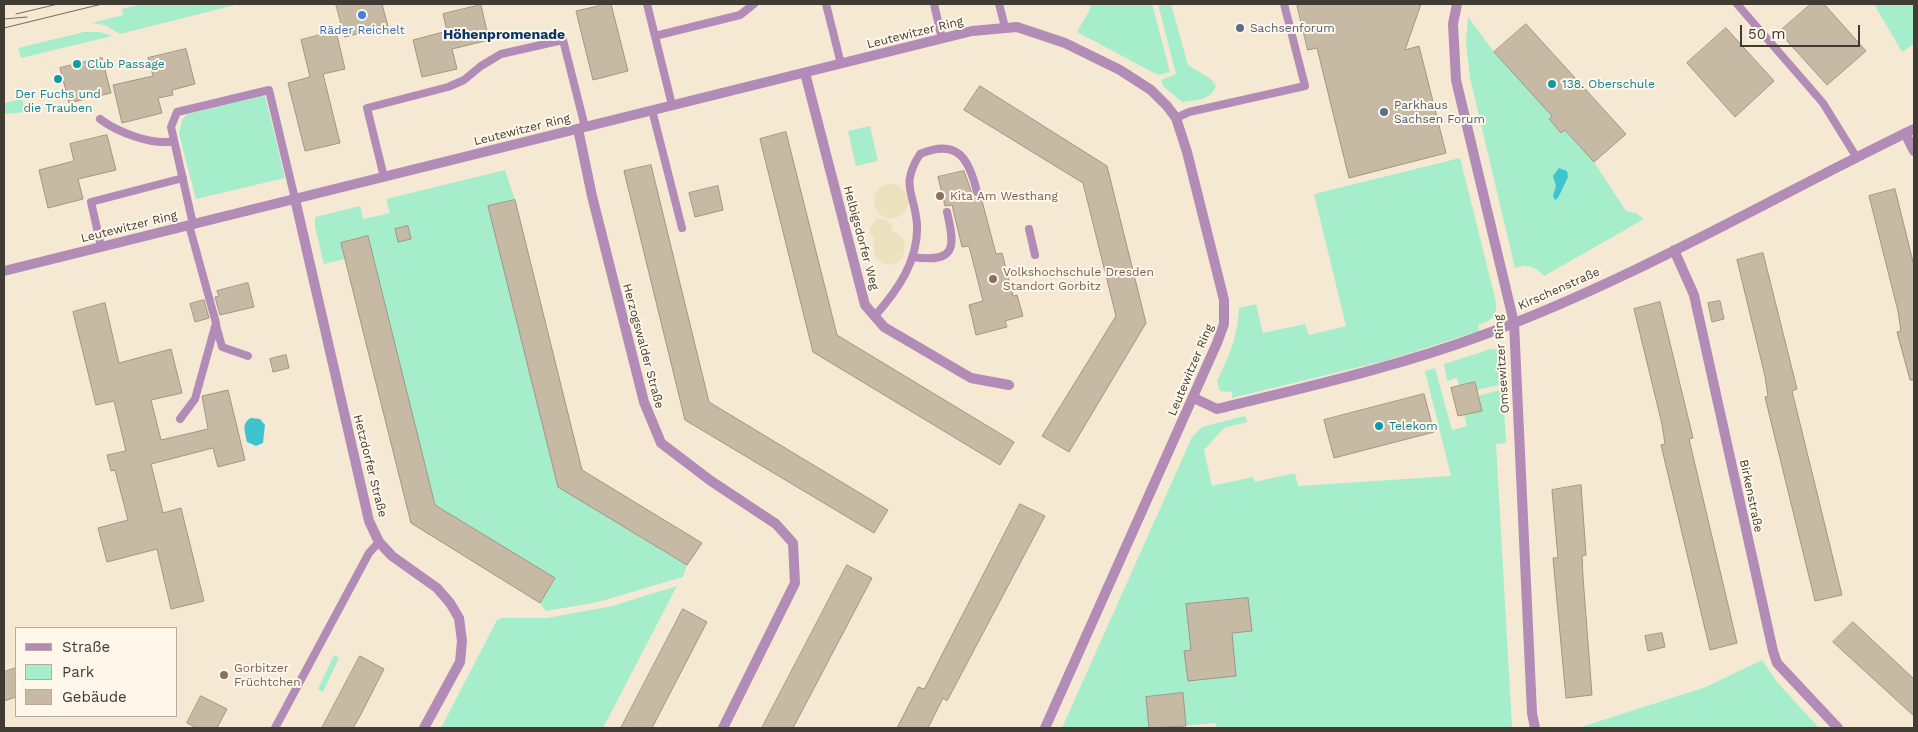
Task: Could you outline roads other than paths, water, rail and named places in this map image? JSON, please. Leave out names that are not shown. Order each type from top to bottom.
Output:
[{"type":"street","name":"Omsewitzer Ring","points":[[1457,4],[1453,24],[1456,80],[1514,323],[1532,713],[1535,728]]},
{"type":"street","name":"Leutewitzer Ring","points":[[4,271],[972,31],[1017,27],[1065,42],[1120,70],[1151,90],[1176,118],[1187,152],[1224,300],[1224,324],[1194,398],[1128,539],[1045,728]]},
{"type":"street","name":"Helbigsdorfer Weg","points":[[805,73],[866,305],[874,317],[884,326],[971,378],[1009,385]]},
{"type":"street","name":"Herzogswalder Straße","points":[[582,128],[592,196],[644,402],[661,443],[704,477],[776,524],[793,543],[795,583],[723,728]]},
{"type":"street","name":"Kirschenstraße","points":[[1194,398],[1217,409],[1426,355],[1514,323],[1558,305],[1674,250],[1910,131]]},
{"type":"street","points":[[1910,131],[1914,151]]},
{"type":"street","name":"Hetzdorfer Straße","points":[[295,199],[369,521],[379,542],[392,556],[437,588],[459,618],[462,641],[460,662],[424,728]]},
{"type":"street","name":"Birkenstraße","points":[[1674,250],[1694,295],[1777,663],[1838,728]]},
{"type":"lane","points":[[647,4],[672,105]]},
{"type":"lane","points":[[656,36],[740,15],[754,4]]},
{"type":"lane","points":[[826,4],[841,64]]},
{"type":"lane","points":[[934,4],[942,39]]},
{"type":"lane","points":[[999,4],[1005,27]]},
{"type":"lane","points":[[1176,118],[1189,112],[1304,86],[1284,4]]},
{"type":"lane","points":[[1737,4],[1823,103],[1857,158]]},
{"type":"lane","points":[[384,177],[367,108],[448,87],[464,80],[481,66],[501,54],[563,40],[582,128]]},
{"type":"lane","points":[[248,356],[222,348],[191,224],[171,127],[177,112],[268,90],[295,199]]},
{"type":"lane","points":[[652,110],[682,228]]},
{"type":"lane","points":[[100,119],[114,130],[164,144],[174,141]]},
{"type":"lane","points":[[874,317],[903,279],[912,257],[917,226],[908,177],[920,154],[936,147],[950,149],[963,158],[971,167],[978,192]]},
{"type":"lane","points":[[100,246],[91,202],[183,178]]},
{"type":"lane","points":[[912,257],[932,260],[944,256],[951,247],[953,237],[947,212]]},
{"type":"lane","points":[[1029,229],[1035,255]]},
{"type":"lane","points":[[180,419],[195,399],[216,323]]},
{"type":"lane","points":[[275,728],[364,562],[379,542]]},
{"type":"water","points":[[1559,168],[1567,171],[1568,177],[1558,198],[1555,200],[1553,196],[1556,186],[1553,176]]},
{"type":"water","points":[[251,418],[260,419],[265,425],[263,443],[256,446],[247,442],[245,431],[246,422]]},
{"type":"tram line","points":[[16,14],[58,4]]},
{"type":"tram line","points":[[4,28],[102,4]]},
{"type":"tram line","points":[[4,19],[27,17]]},
{"type":"place","name":"Räder Reichelt","points":[[362,15]]},
{"type":"place","name":"Sachsenforum","points":[[1240,28]]},
{"type":"place","name":"Club Passage","points":[[77,64]]},
{"type":"place","name":"Der Fuchs und die Trauben","points":[[58,79]]},
{"type":"place","name":"138. Oberschule","points":[[1552,84]]},
{"type":"place","name":"Parkhaus Sachsen Forum","points":[[1384,112]]},
{"type":"place","name":"Kita Am Westhang","points":[[940,196]]},
{"type":"place","name":"Volkshochschule Dresden Standort Gorbitz","points":[[993,279]]},
{"type":"place","name":"Telekom","points":[[1379,426]]},
{"type":"place","name":"Gorbitzer Früchtchen","points":[[224,675]]},
{"type":"district","name":"Höhenpromenade","points":[[504,35]]}]
